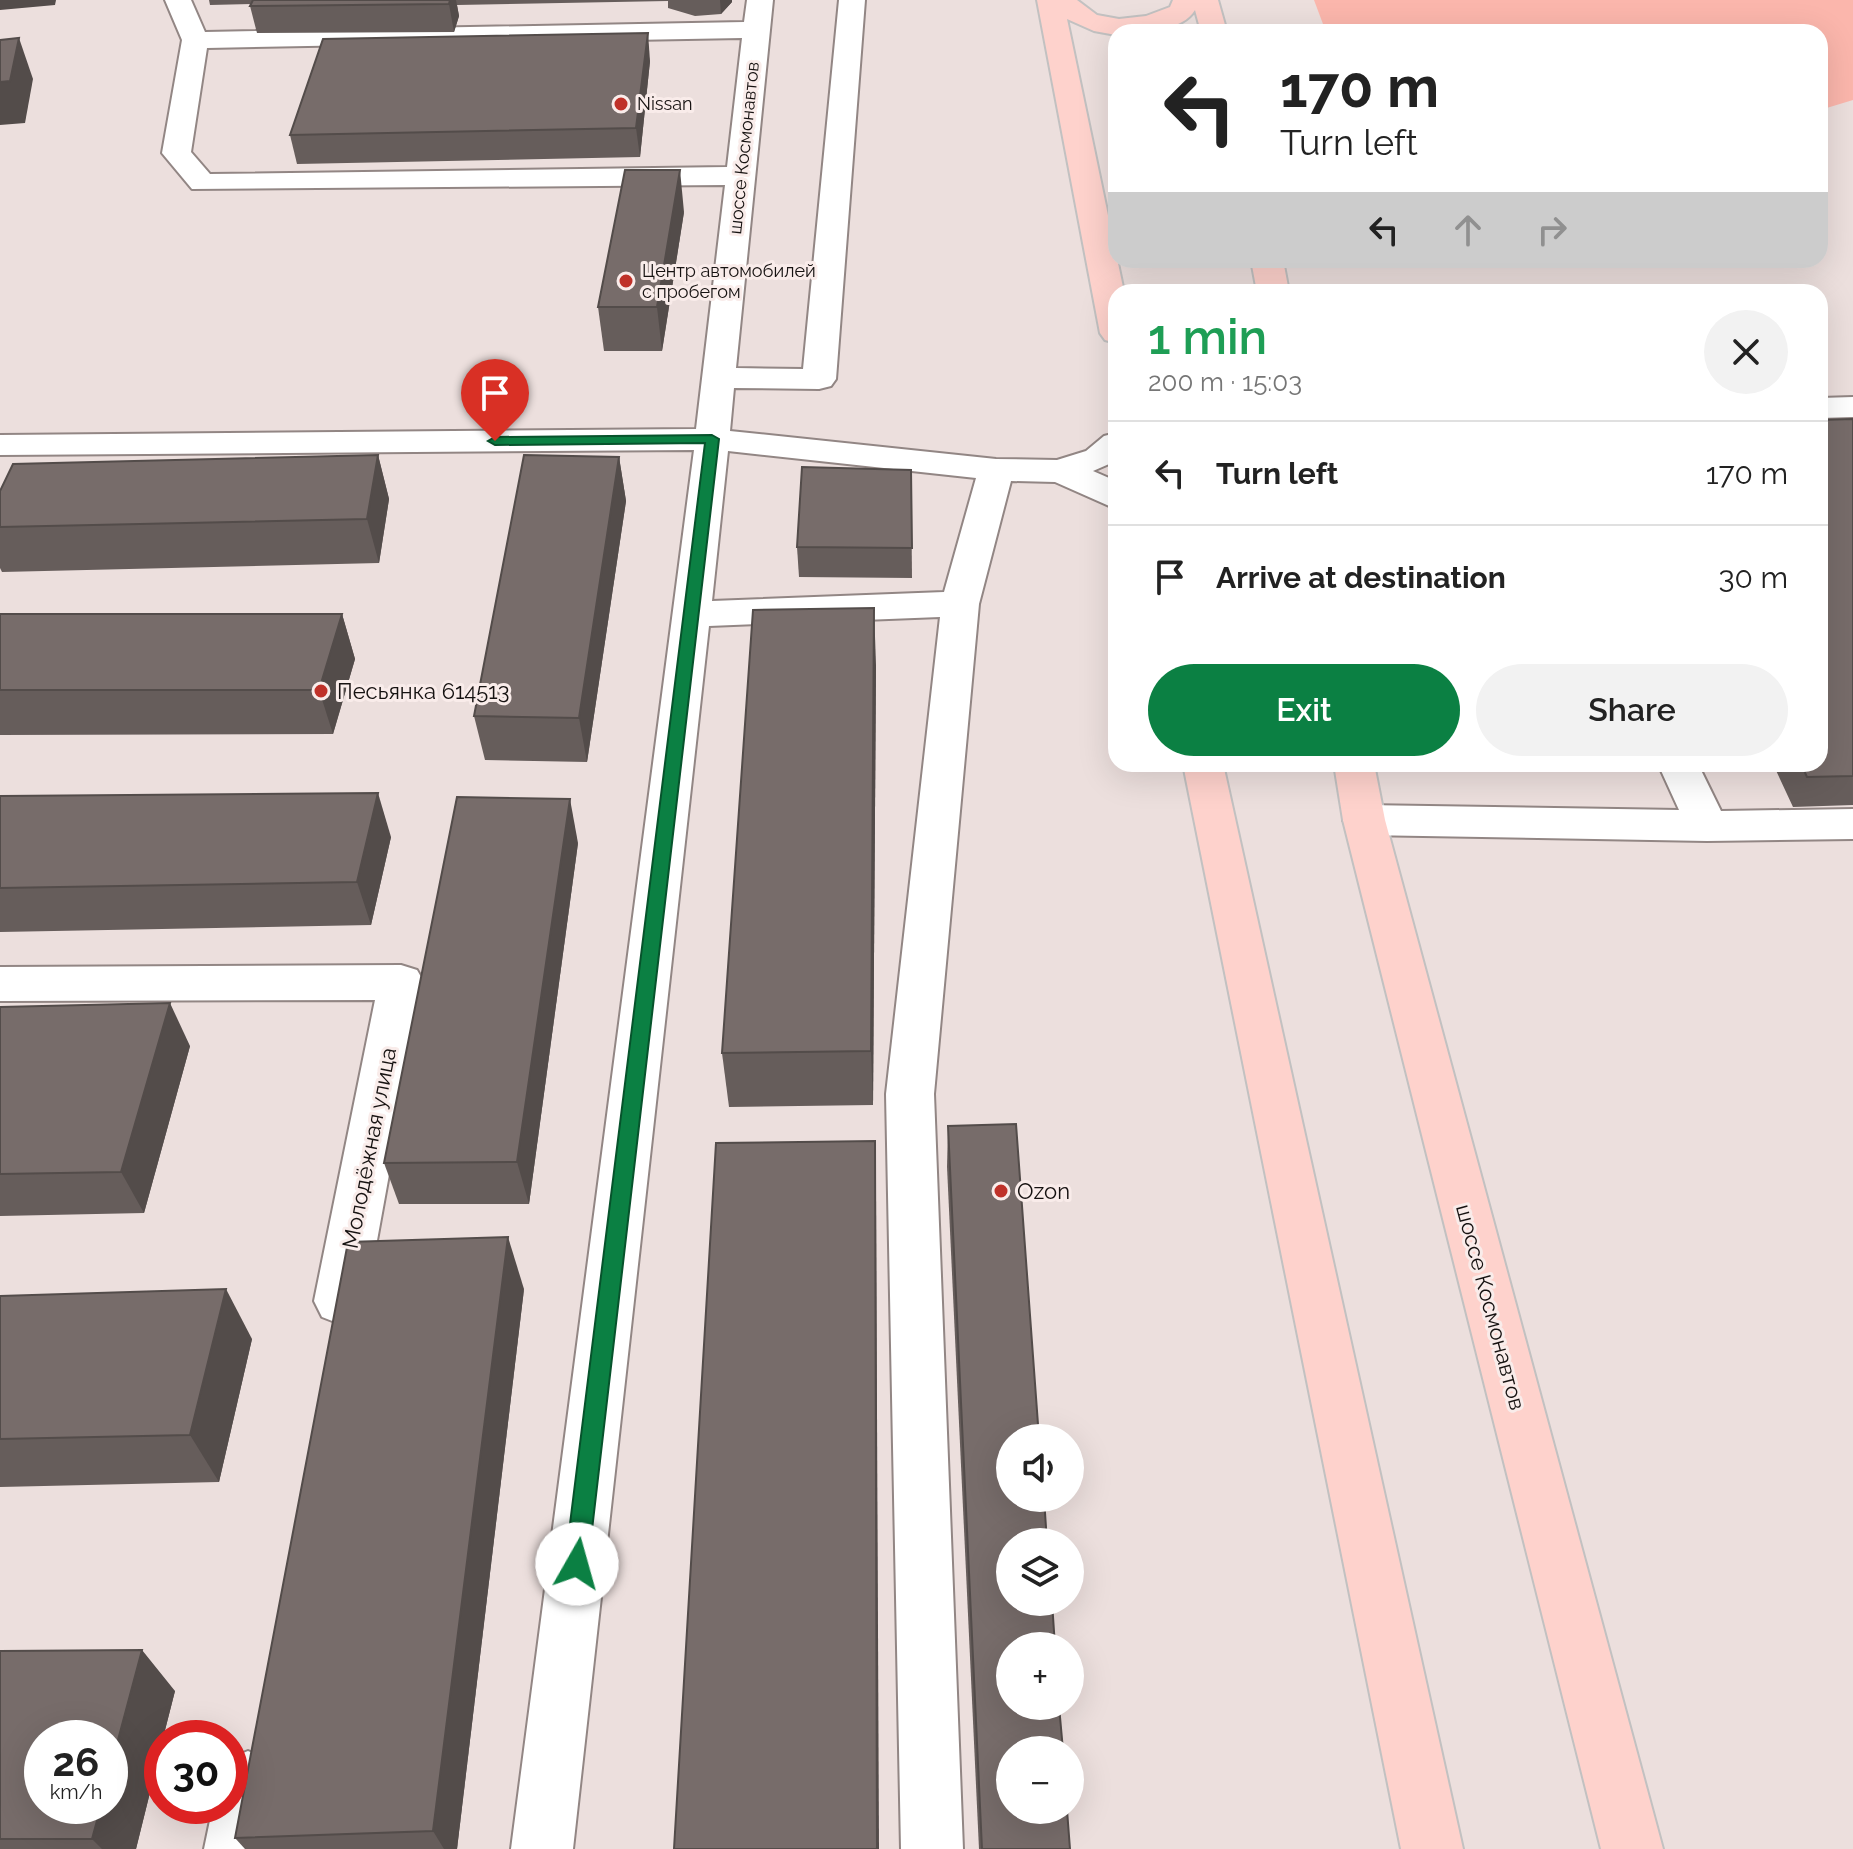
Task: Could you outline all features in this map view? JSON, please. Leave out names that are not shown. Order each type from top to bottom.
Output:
[{"type":"main road","points":[[1050,0],[1108,293]]},
{"type":"main road","points":[[1063,0],[1070,9],[1098,25],[1108,26]]},
{"type":"main road","points":[[1157,24],[1181,12],[1186,0]]},
{"type":"main road","points":[[1205,0],[1212,24]]},
{"type":"main road","points":[[1205,772],[1432,1849]]},
{"type":"main road","name":"шоссе Космонавтов","points":[[1355,772],[1364,820],[1632,1849]]},
{"type":"street","points":[[178,0],[195,40],[176,153],[202,183],[741,176]]},
{"type":"street","name":"шоссе Космонавтов","points":[[542,1849],[712,439],[760,0]]},
{"type":"street","points":[[719,378],[819,379],[852,0]]},
{"type":"street","points":[[195,40],[757,30]]},
{"type":"street","points":[[1828,408],[1853,407]]},
{"type":"street","points":[[0,445],[712,439],[996,470],[1060,471],[1098,458],[1108,450]]},
{"type":"street","points":[[932,1849],[910,1094],[960,604],[996,470]]},
{"type":"street","points":[[1060,471],[1108,492]]},
{"type":"street","points":[[691,614],[960,604]]},
{"type":"street","points":[[1682,772],[1707,826]]},
{"type":"street","points":[[1364,820],[1707,826],[1853,824]]},
{"type":"street","name":"Молодёжная улица","points":[[0,984],[401,982],[330,1353]]},
{"type":"street","points":[[235,1849],[256,1741]]},
{"type":"shaded area","points":[[1314,0],[1853,0],[1853,100],[1828,108],[1828,24],[1323,24]]},
{"type":"building","points":[[253,0],[450,0],[449,4],[250,6]]},
{"type":"building","points":[[648,33],[636,128],[290,135],[323,39]]},
{"type":"building","points":[[19,38],[10,81],[0,82],[0,40]]},
{"type":"building","points":[[625,170],[680,170],[657,307],[598,307]]},
{"type":"building","points":[[1853,419],[1853,776],[1807,777],[1805,772],[1828,772],[1828,420]]},
{"type":"building","points":[[378,455],[367,519],[0,527],[0,491],[13,464]]},
{"type":"building","points":[[524,455],[619,457],[579,718],[474,716]]},
{"type":"building","points":[[802,467],[911,470],[912,548],[797,547]]},
{"type":"building","points":[[874,608],[871,1051],[722,1053],[753,610]]},
{"type":"building","points":[[0,614],[342,614],[319,690],[0,690]]},
{"type":"building","points":[[378,793],[357,882],[0,888],[0,796]]},
{"type":"building","points":[[457,797],[570,799],[517,1162],[384,1163]]},
{"type":"building","points":[[170,1003],[121,1172],[0,1174],[0,1007]]},
{"type":"building","points":[[1016,1124],[1038,1424],[996,1424],[996,1512],[1045,1512],[1046,1528],[996,1528],[996,1616],[1053,1616],[1054,1632],[996,1632],[996,1720],[1060,1720],[1062,1736],[996,1736],[996,1824],[1068,1824],[1070,1849],[982,1849],[948,1126]]},
{"type":"building","points":[[875,1141],[877,1849],[674,1849],[716,1143]]},
{"type":"building","points":[[508,1237],[433,1831],[235,1838],[238,1824],[248,1824],[248,1769],[348,1242]]},
{"type":"building","points":[[226,1289],[190,1435],[0,1439],[0,1296]]},
{"type":"building","points":[[142,1650],[123,1720],[24,1720],[24,1824],[96,1824],[92,1839],[0,1839],[0,1651]]},
{"type":"place","name":"Nissan","points":[[621,104]]},
{"type":"place","name":"Центр автомобилей с пробегом","points":[[626,281]]},
{"type":"place","name":"Песьянка 614513","points":[[321,691]]},
{"type":"place","name":"Ozon","points":[[1001,1191]]},
{"type":"route","points":[[495,441],[712,439],[577,1564]]}]
